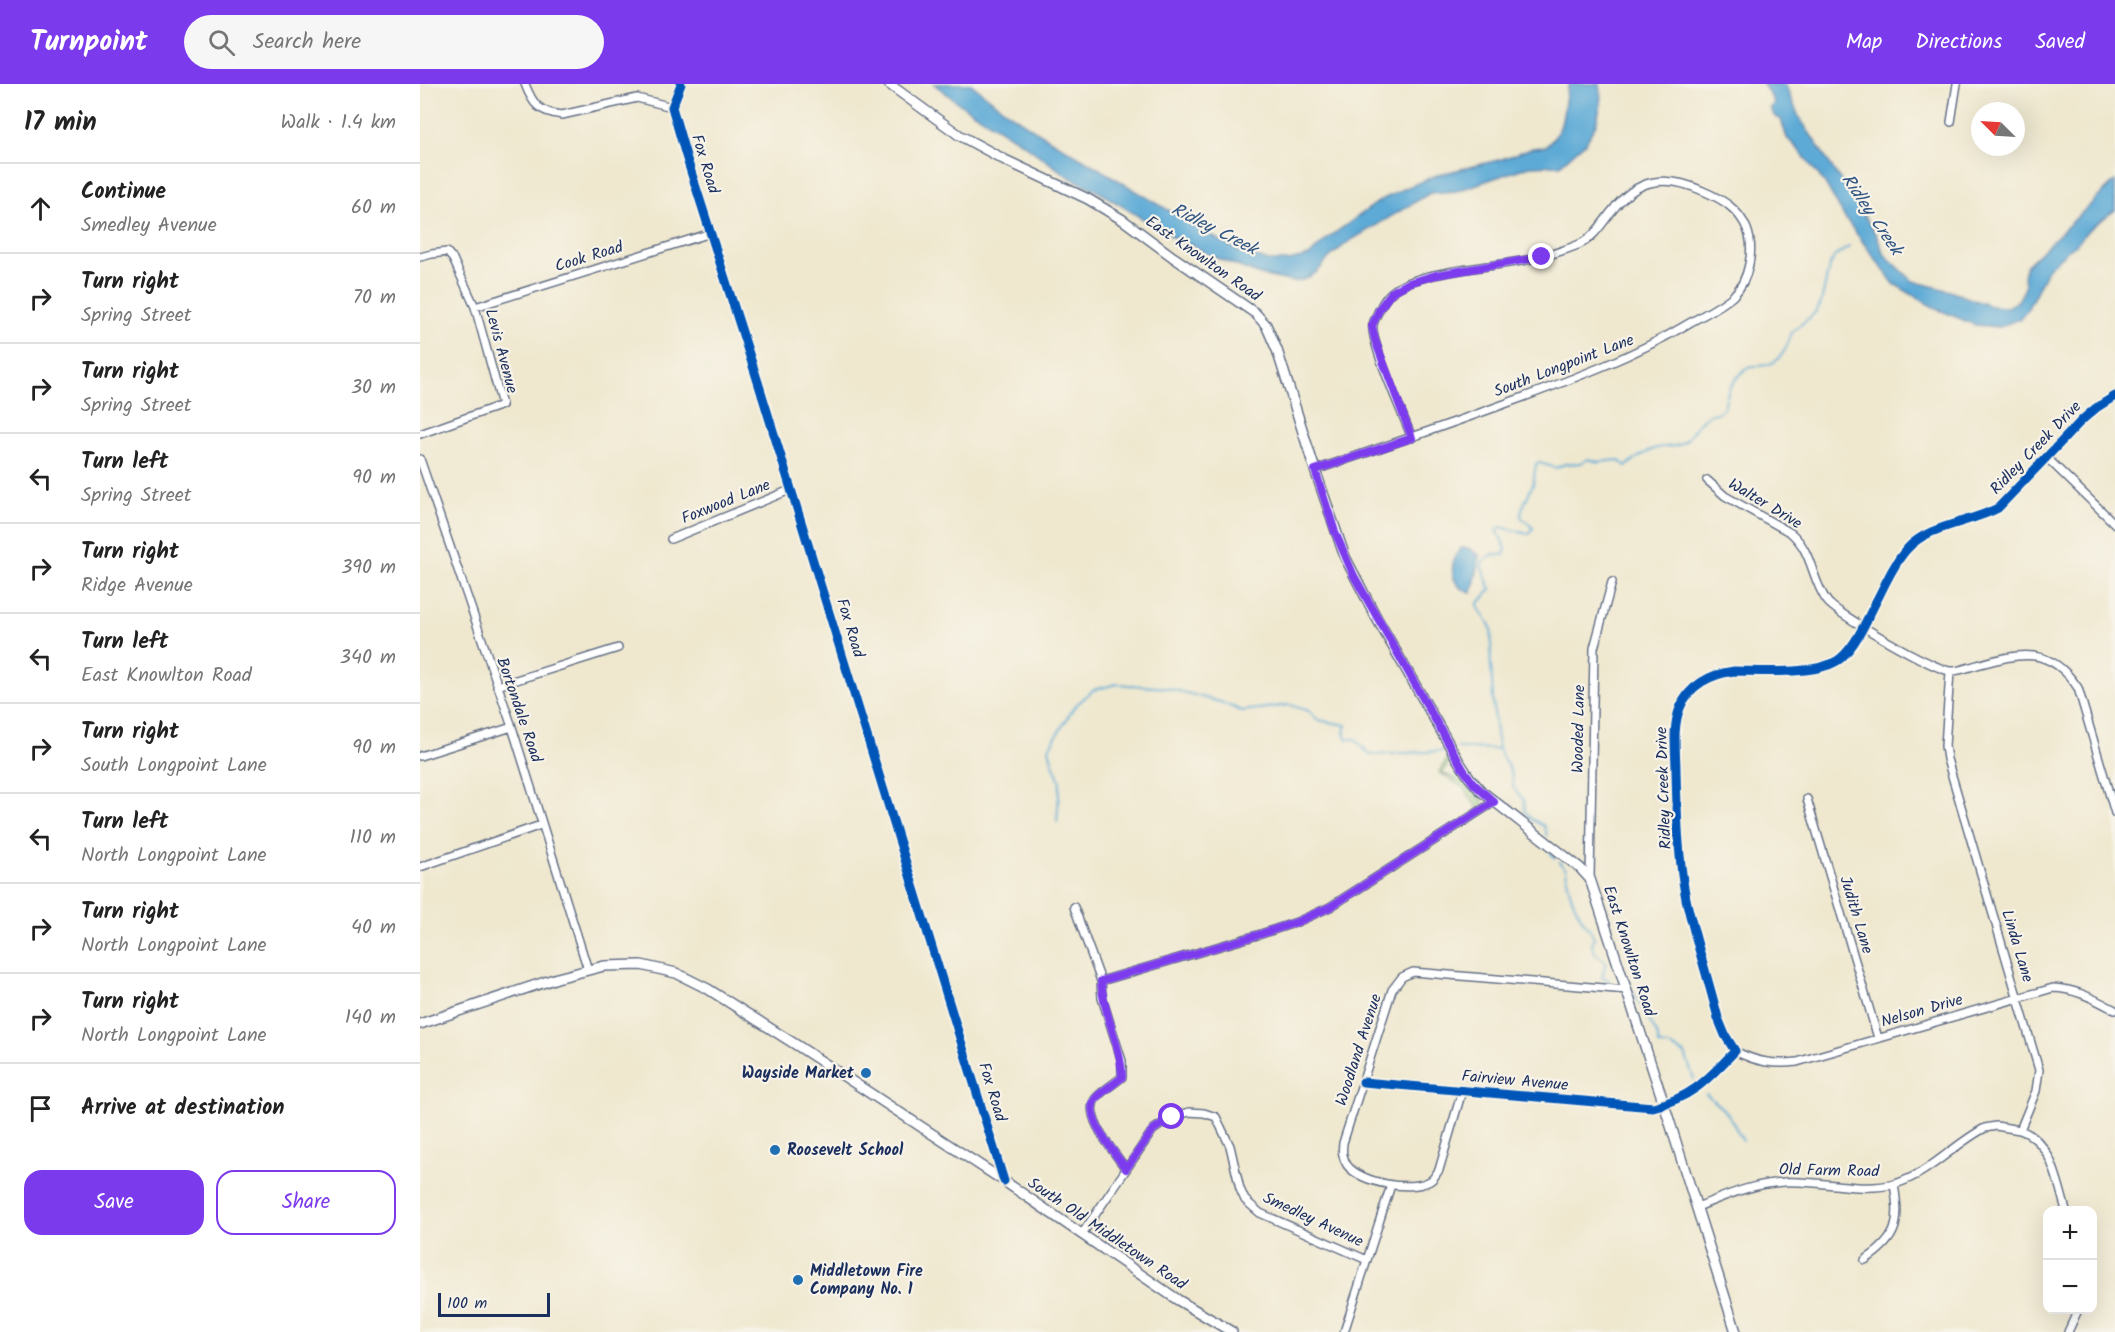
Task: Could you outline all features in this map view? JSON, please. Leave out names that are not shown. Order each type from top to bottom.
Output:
[{"type":"main road","name":"East Knowlton Road","points":[[889,84],[959,135],[1123,220],[1255,313],[1266,325],[1277,350],[1345,557],[1463,769],[1474,784],[1494,802],[1580,868],[1590,879],[1736,1332]]},
{"type":"main road","name":"South Old Middletown Road","points":[[420,1024],[557,978],[604,966],[641,965],[676,973],[692,980],[789,1041],[1004,1181],[1178,1300],[1232,1332]]},
{"type":"street","points":[[525,84],[531,99],[538,108],[549,114],[562,115],[637,98],[672,107],[681,84]]},
{"type":"street","points":[[1951,122],[1957,84]]},
{"type":"street","name":"Fox Road","points":[[672,107],[1004,1181]]},
{"type":"street","name":"South Longpoint Lane","points":[[1315,470],[1412,438],[1585,374],[1652,346],[1732,297],[1744,282],[1748,268],[1748,232],[1740,216],[1730,205],[1688,184],[1662,181],[1644,183],[1628,193],[1597,230],[1582,243],[1542,257],[1432,276],[1409,283],[1392,292],[1380,308],[1372,326],[1378,352],[1412,438]]},
{"type":"street","name":"Cook Road","points":[[475,307],[711,233]]},
{"type":"street","name":"Levis Avenue","points":[[420,258],[447,252],[453,258],[475,307],[502,405],[420,434]]},
{"type":"street","name":"Ridley Creek Drive","points":[[1735,1051],[1718,1017],[1686,898],[1677,809],[1676,725],[1680,707],[1695,686],[1708,677],[1722,672],[1812,670],[1828,666],[1840,659],[1863,627],[1897,562],[1908,547],[1926,534],[1982,517],[1998,508],[2082,420],[2115,396]]},
{"type":"street","points":[[2047,458],[2115,524]]},
{"type":"street","name":"Bortondale Road","points":[[420,459],[512,727],[588,970]]},
{"type":"street","name":"Walter Drive","points":[[1707,480],[1725,496],[1800,540],[1828,602],[1843,616],[1950,672]]},
{"type":"street","name":"Foxwood Lane","points":[[671,539],[790,490]]},
{"type":"street","name":"Wooded Lane","points":[[1590,879],[1594,648],[1612,582]]},
{"type":"street","points":[[497,686],[618,648]]},
{"type":"street","points":[[1950,672],[2022,654],[2041,656],[2063,669],[2078,688],[2115,813]]},
{"type":"street","name":"Linda Lane","points":[[1950,672],[1945,747],[1947,759],[2038,1063],[2039,1076],[2036,1091],[2020,1130]]},
{"type":"street","points":[[420,756],[512,727]]},
{"type":"street","name":"Judith Lane","points":[[1807,799],[1878,1038]]},
{"type":"street","points":[[1101,981],[1261,934],[1297,922],[1330,907],[1494,802]]},
{"type":"street","points":[[420,867],[541,825]]},
{"type":"street","points":[[1074,907],[1101,981],[1102,998],[1122,1061],[1122,1077],[1095,1099],[1092,1109],[1095,1123],[1126,1169]]},
{"type":"street","name":"Woodland Avenue","points":[[1391,1185],[1348,1167],[1342,1155],[1343,1143],[1392,990],[1402,977],[1413,972],[1627,990]]},
{"type":"street","name":"Nelson Drive","points":[[1735,1051],[1761,1062],[1779,1065],[1797,1062],[2053,988],[2067,988],[2081,992],[2115,1010]]},
{"type":"street","points":[[1664,1104],[1689,1094],[1702,1085],[1735,1051]]},
{"type":"street","name":"Fairview Avenue","points":[[1363,1082],[1653,1107],[1664,1104]]},
{"type":"street","points":[[1344,1332],[1391,1185],[1417,1185],[1432,1180],[1439,1170],[1462,1091]]},
{"type":"street","name":"Smedley Avenue","points":[[1082,1234],[1153,1130],[1172,1117],[1189,1112],[1204,1113],[1216,1117],[1230,1146],[1240,1189],[1245,1200],[1260,1213],[1367,1260]]},
{"type":"street","name":"Old Farm Road","points":[[1697,1207],[1750,1188],[1774,1183],[1870,1186],[1894,1184],[1919,1173],[1985,1128],[1996,1126],[2020,1130]]},
{"type":"street","points":[[2020,1130],[2037,1139],[2045,1150],[2065,1206]]},
{"type":"street","points":[[1865,1260],[1883,1247],[1895,1229],[1898,1209],[1894,1184]]},
{"type":"street","points":[[2068,1332],[2076,1314]]},
{"type":"green space","points":[[1450,754],[1451,759],[1444,774],[1466,782],[1483,801],[1478,809],[1464,788],[1439,772]]},
{"type":"water","points":[[934,84],[971,84],[1036,131],[1183,219],[1238,251],[1269,261],[1289,261],[1309,256],[1328,238],[1381,200],[1437,175],[1502,159],[1532,148],[1545,147],[1553,140],[1561,125],[1569,84],[1600,84],[1601,104],[1596,124],[1586,142],[1560,165],[1530,166],[1457,191],[1430,193],[1348,242],[1317,272],[1306,279],[1294,282],[1260,275],[1207,254],[1193,245],[1182,243],[1096,190],[1069,177],[1022,143],[961,105]]},
{"type":"water","points":[[1763,84],[1785,84],[1799,117],[1876,234],[1884,254],[1913,281],[1950,291],[1990,306],[2007,307],[2018,301],[2025,288],[2026,266],[2115,181],[2115,210],[2087,231],[2048,268],[2021,318],[2000,327],[1975,325],[1935,308],[1894,284],[1845,218],[1825,183],[1787,138],[1781,119],[1775,117],[1770,108],[1775,103]]},
{"type":"water","points":[[1461,548],[1468,548],[1479,555],[1471,593],[1458,585],[1453,574],[1454,561]]},
{"type":"waterway","points":[[1547,836],[1544,826],[1531,819],[1525,812],[1524,801],[1513,787],[1512,776],[1500,751],[1496,735],[1491,629],[1478,604],[1491,589],[1481,566],[1483,561],[1493,554],[1504,555],[1506,549],[1497,530],[1501,527],[1528,534],[1533,528],[1521,517],[1533,484],[1536,464],[1556,468],[1565,464],[1581,463],[1588,459],[1599,462],[1618,460],[1626,466],[1654,449],[1678,445],[1685,441],[1704,418],[1723,408],[1731,386],[1744,371],[1750,366],[1769,364],[1779,358],[1791,334],[1819,307],[1834,258],[1849,247]]},
{"type":"waterway","points":[[1057,822],[1060,781],[1049,748],[1074,707],[1093,690],[1117,684],[1167,688],[1220,702],[1242,711],[1290,705],[1309,711],[1318,720],[1346,725],[1344,733],[1347,739],[1355,739],[1370,755],[1444,751]]},
{"type":"waterway","points":[[1458,748],[1499,749]]},
{"type":"waterway","points":[[1550,852],[1555,858]]},
{"type":"waterway","points":[[1559,862],[1566,869],[1575,906],[1594,938],[1593,949],[1606,962],[1602,977],[1609,980]]},
{"type":"waterway","points":[[1633,992],[1657,1034],[1659,1045],[1669,1046],[1685,1054],[1694,1079]]},
{"type":"waterway","points":[[1706,1094],[1728,1114],[1743,1141]]},
{"type":"cycle path","points":[[681,84],[672,107],[686,156],[758,382],[1004,1181]]},
{"type":"cycle path","points":[[1363,1082],[1653,1107],[1679,1098],[1708,1078],[1735,1051],[1718,1018],[1683,883],[1678,835],[1675,740],[1676,723],[1684,700],[1695,687],[1717,675],[1734,671],[1805,670],[1819,668],[1841,658],[1858,637],[1891,571],[1907,549],[1916,541],[1938,529],[1998,508],[2082,420],[2115,396]]},
{"type":"place","name":"Wayside Market","points":[[866,1073]]},
{"type":"place","name":"Roosevelt School","points":[[775,1150]]},
{"type":"place","name":"Middletown Fire Company No. 1","points":[[798,1280]]},
{"type":"route","points":[[1172,1117],[1153,1130],[1126,1169],[1095,1123],[1092,1109],[1095,1099],[1122,1077],[1122,1061],[1102,998],[1101,981],[1261,934],[1297,922],[1330,907],[1494,802],[1474,784],[1463,769],[1354,576],[1335,532],[1315,470],[1412,438],[1378,352],[1372,326],[1380,308],[1392,292],[1409,283],[1436,275],[1542,257]]},
{"type":"water label","name":"Ridley Creek","points":[[1871,215]]},
{"type":"water label","name":"Ridley Creek","points":[[1214,230]]}]
